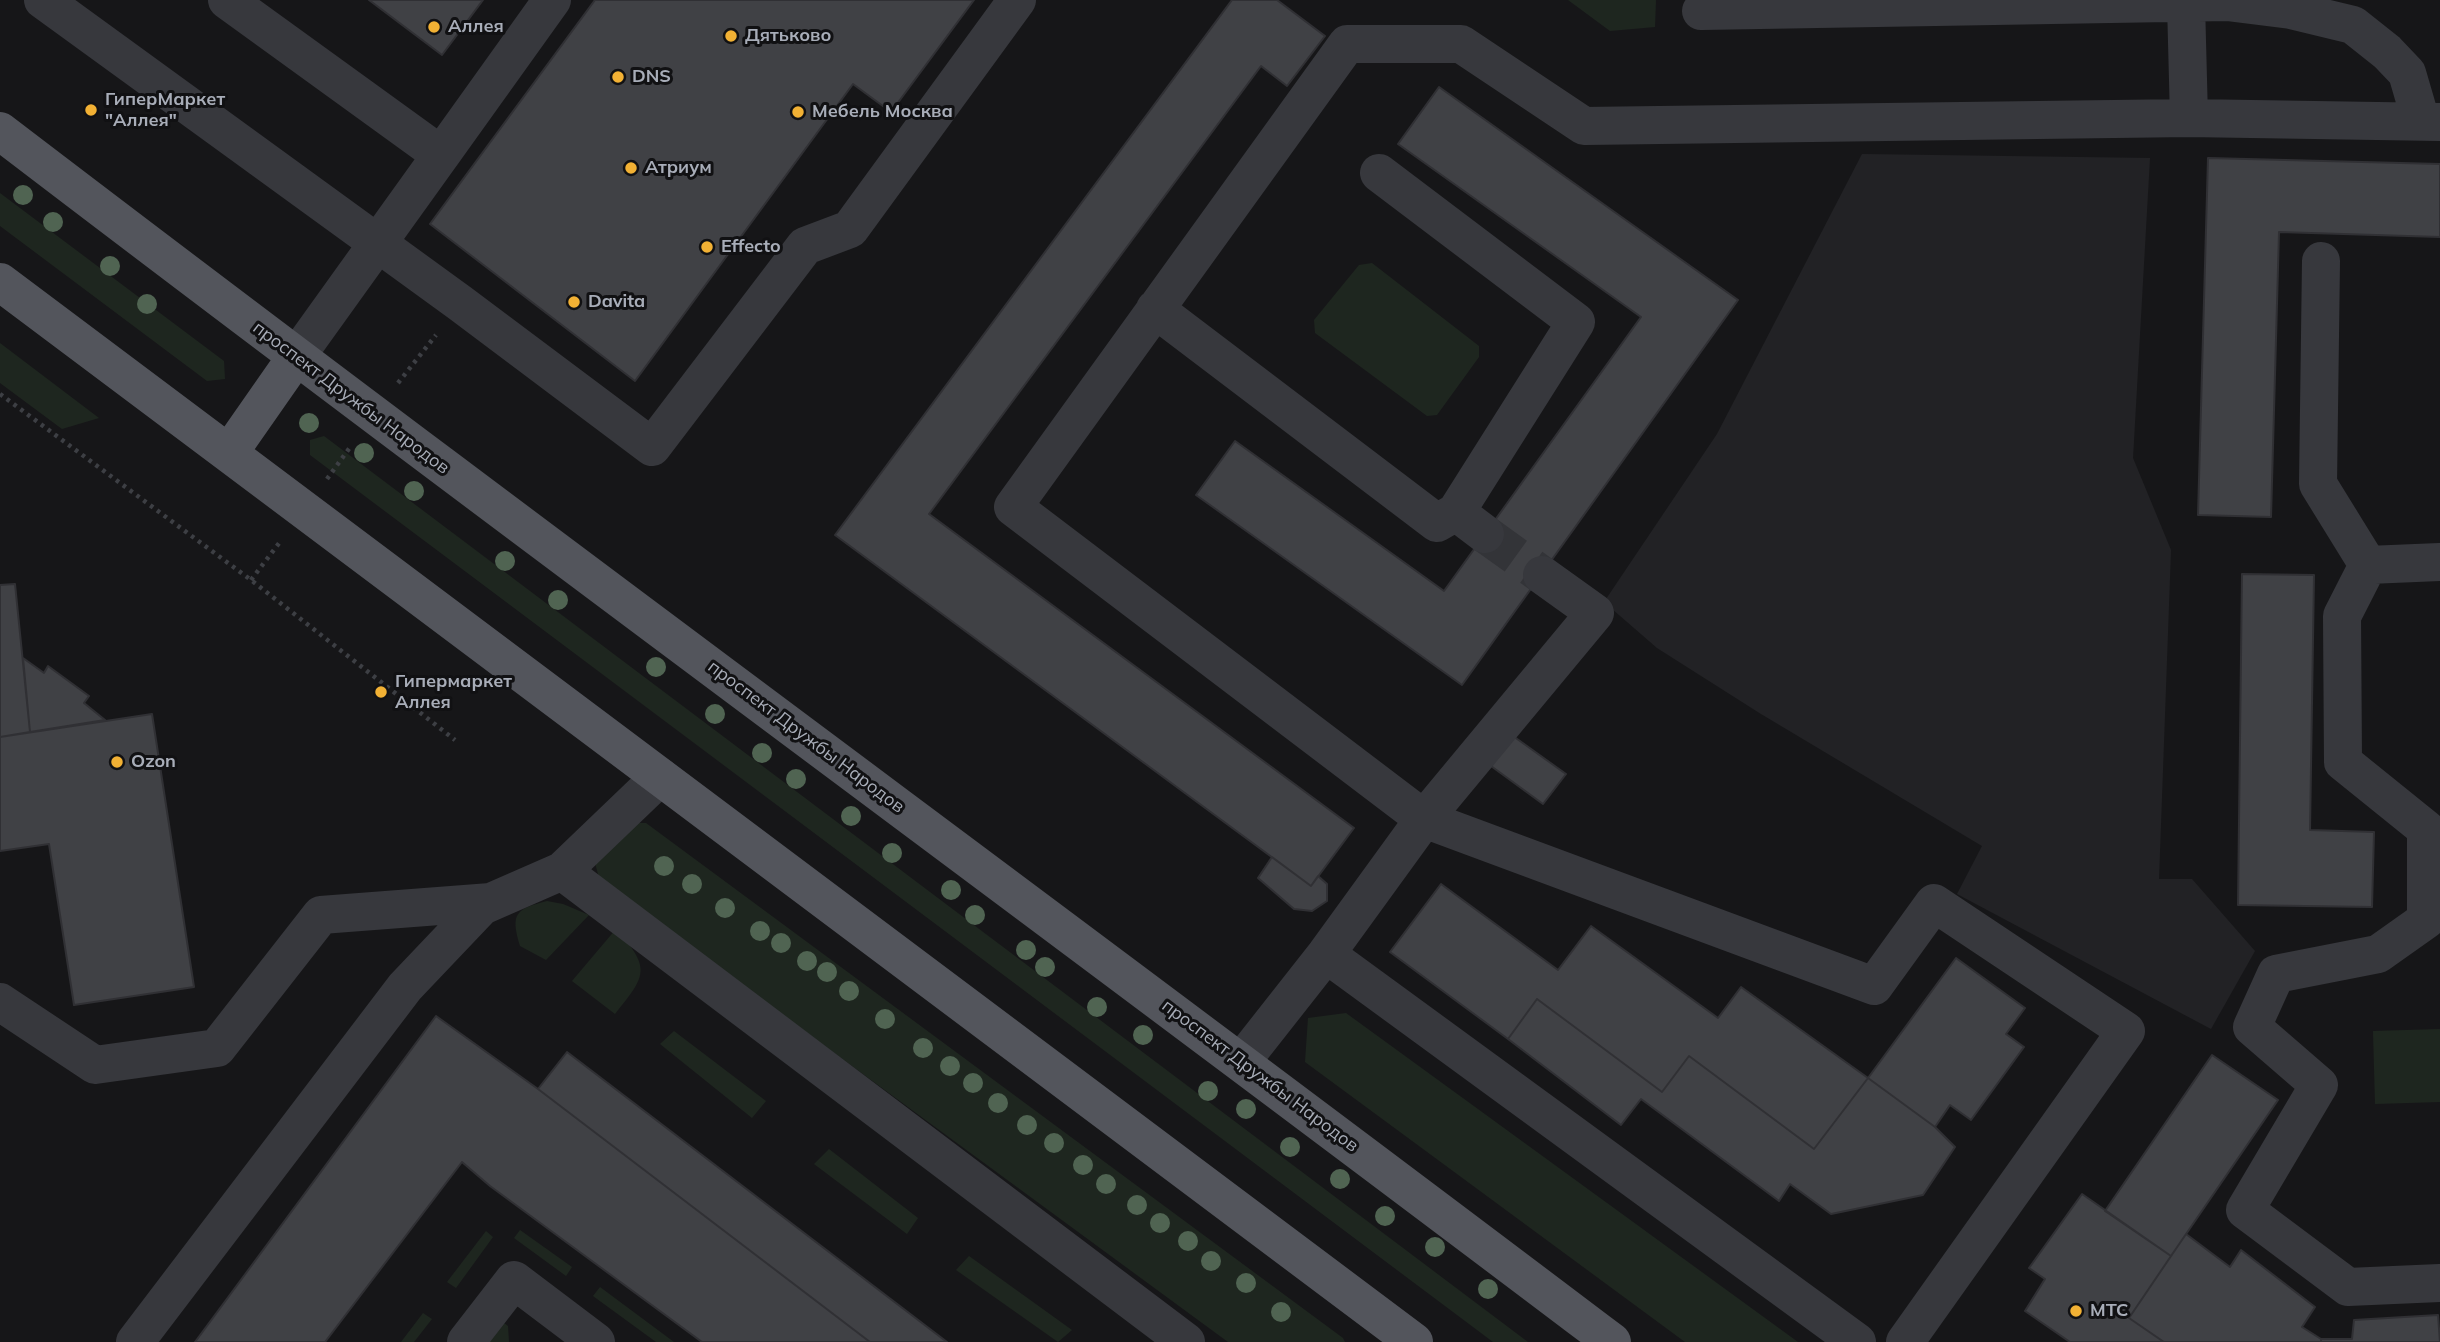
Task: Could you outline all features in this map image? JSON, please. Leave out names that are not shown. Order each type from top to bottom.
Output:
[{"type":"main road","name":"проспект Дружбы Народов","points":[[0,131],[296,357],[1612,1342]]},
{"type":"main road","points":[[0,282],[1414,1342]]},
{"type":"main road","points":[[229,453],[296,357]]},
{"type":"lane","points":[[43,0],[460,303],[652,447],[805,246],[850,229],[1017,0]]},
{"type":"lane","points":[[227,0],[441,155]]},
{"type":"lane","points":[[296,357],[552,0]]},
{"type":"lane","points":[[1701,11],[2005,3],[2227,2],[2279,8],[2353,25],[2387,52],[2407,73],[2430,121],[2189,118],[1584,126],[1461,44],[1347,44],[1013,507],[1424,818],[1874,986],[1934,903],[2126,1031],[1905,1342]]},
{"type":"lane","points":[[2186,3],[2189,118]]},
{"type":"lane","points":[[1155,309],[1437,523],[1471,523],[1576,322],[1379,173]]},
{"type":"lane","points":[[2321,261],[2318,484],[2368,565]]},
{"type":"lane","points":[[2368,565],[2440,562]]},
{"type":"lane","points":[[2368,565],[2342,616],[2343,762],[2426,829],[2426,920],[2378,954],[2276,974],[2252,1027],[2319,1085],[2245,1210],[2348,1287],[2440,1283]]},
{"type":"lane","points":[[1241,1062],[1326,954],[1424,818],[1595,613],[1542,575]]},
{"type":"lane","points":[[135,1342],[405,987],[482,906],[562,871],[660,777]]},
{"type":"lane","points":[[562,871],[1186,1342]]},
{"type":"lane","points":[[0,1002],[95,1065],[217,1048],[321,915],[491,902]]},
{"type":"lane","points":[[1326,954],[1857,1342]]},
{"type":"lane","points":[[466,1342],[514,1280],[596,1342]]},
{"type":"path","points":[[0,394],[251,580],[455,740]]},
{"type":"shaded area","points":[[1568,0],[1656,0],[1655,27],[1610,31]]},
{"type":"shaded area","points":[[1862,154],[2150,158],[2133,458],[2171,550],[2159,879],[2192,879],[2255,951],[2211,1029],[1957,894],[1982,846],[1761,714],[1657,648],[1604,602],[1717,434]]},
{"type":"shaded area","points":[[0,193],[224,361],[225,379],[207,381],[0,226]]},
{"type":"shaded area","points":[[1372,263],[1479,346],[1479,357],[1437,415],[1427,416],[1315,333],[1314,320],[1359,265]]},
{"type":"shaded area","points":[[0,343],[99,418],[62,429],[0,383]]},
{"type":"shaded area","points":[[324,436],[1528,1342],[1493,1342],[310,455],[310,440]]},
{"type":"shaded area","points":[[625,823],[646,823],[1345,1342],[1228,1342],[600,881],[593,856]]},
{"type":"shaded area","points":[[547,901],[563,904],[589,915],[546,960],[520,946],[516,919],[522,910]]},
{"type":"shaded area","points":[[616,929],[635,953],[641,972],[634,990],[615,1014],[572,981]]},
{"type":"shaded area","points":[[1346,1013],[1798,1342],[1685,1342],[1305,1062],[1308,1018]]},
{"type":"shaded area","points":[[2440,1029],[2440,1102],[2375,1104],[2373,1031]]},
{"type":"shaded area","points":[[674,1031],[766,1101],[752,1118],[660,1044]]},
{"type":"shaded area","points":[[829,1149],[918,1218],[907,1234],[814,1164]]},
{"type":"shaded area","points":[[520,1230],[572,1267],[566,1276],[514,1238]]},
{"type":"shaded area","points":[[486,1231],[493,1237],[456,1288],[447,1282]]},
{"type":"shaded area","points":[[969,1256],[1072,1330],[1058,1342],[956,1270]]},
{"type":"shaded area","points":[[600,1287],[674,1342],[656,1342],[593,1296]]},
{"type":"shaded area","points":[[423,1313],[432,1319],[414,1342],[401,1342]]},
{"type":"shaded area","points":[[500,1320],[508,1326],[509,1342],[480,1342]]},
{"type":"building","name":"Аллея","points":[[369,0],[483,0],[442,55]]},
{"type":"building","name":"Атриум","points":[[595,0],[974,0],[891,112],[853,84],[635,381],[430,224]]},
{"type":"building","points":[[1232,0],[1277,0],[1325,36],[1287,86],[1261,66],[929,514],[1354,828],[1311,886],[835,535]]},
{"type":"building","points":[[1439,87],[1738,300],[1462,685],[1196,495],[1235,441],[1444,591],[1641,317],[1398,144]]},
{"type":"building","points":[[2208,158],[2440,164],[2440,237],[2279,232],[2271,517],[2198,515]]},
{"type":"building","points":[[2242,574],[2314,575],[2310,830],[2374,832],[2372,907],[2238,905]]},
{"type":"building","points":[[15,584],[30,732],[0,737],[0,585]]},
{"type":"building","points":[[23,658],[44,673],[48,666],[89,696],[84,703],[105,720],[30,732]]},
{"type":"building","points":[[152,714],[194,987],[74,1005],[49,844],[0,851],[0,737]]},
{"type":"building","points":[[1513,736],[1566,774],[1543,804],[1491,766]]},
{"type":"building","points":[[1272,857],[1311,886],[1318,876],[1327,884],[1327,901],[1312,911],[1294,909],[1258,878]]},
{"type":"building","points":[[1441,884],[1558,970],[1591,926],[1718,1018],[1741,987],[1868,1078],[1814,1149],[1689,1056],[1662,1092],[1537,999],[1508,1039],[1390,952]]},
{"type":"building","points":[[1956,958],[2025,1008],[2006,1034],[2024,1047],[1971,1120],[1950,1105],[1935,1127],[1868,1078]]},
{"type":"building","points":[[1537,999],[1662,1092],[1689,1056],[1814,1149],[1868,1078],[1935,1127],[1955,1147],[1923,1195],[1831,1214],[1790,1184],[1779,1201],[1641,1099],[1621,1125],[1508,1039]]},
{"type":"building","points":[[436,1016],[538,1089],[870,1342],[702,1342],[490,1186],[462,1162],[325,1342],[195,1342]]},
{"type":"building","points":[[567,1052],[947,1342],[870,1342],[538,1089]]},
{"type":"building","points":[[2212,1055],[2278,1100],[2171,1256],[2105,1211]]},
{"type":"building","points":[[2082,1194],[2171,1256],[2129,1318],[2164,1342],[2070,1342],[2025,1311],[2045,1279],[2029,1268]]},
{"type":"building","points":[[2186,1234],[2230,1267],[2241,1250],[2315,1307],[2302,1327],[2321,1339],[2321,1342],[2164,1342],[2129,1318]]},
{"type":"building","points":[[2438,1315],[2440,1342],[2321,1342],[2321,1339],[2352,1339],[2354,1320]]},
{"type":"tunnel","points":[[1485,534],[1542,575]]},
{"type":"place","name":"Аллея","points":[[434,27]]},
{"type":"place","name":"Дятьково","points":[[731,36]]},
{"type":"place","name":"DNS","points":[[618,77]]},
{"type":"place","name":"ГиперМаркет \"Аллея\"","points":[[91,110]]},
{"type":"place","name":"Мебель Москва","points":[[798,112]]},
{"type":"place","name":"Атриум","points":[[631,168]]},
{"type":"place","name":"Effecto","points":[[707,247]]},
{"type":"place","name":"Davita","points":[[574,302]]},
{"type":"place","name":"Гипермаркет Аллея","points":[[381,692]]},
{"type":"place","name":"Ozon","points":[[117,762]]},
{"type":"place","name":"МТС","points":[[2076,1311]]}]
